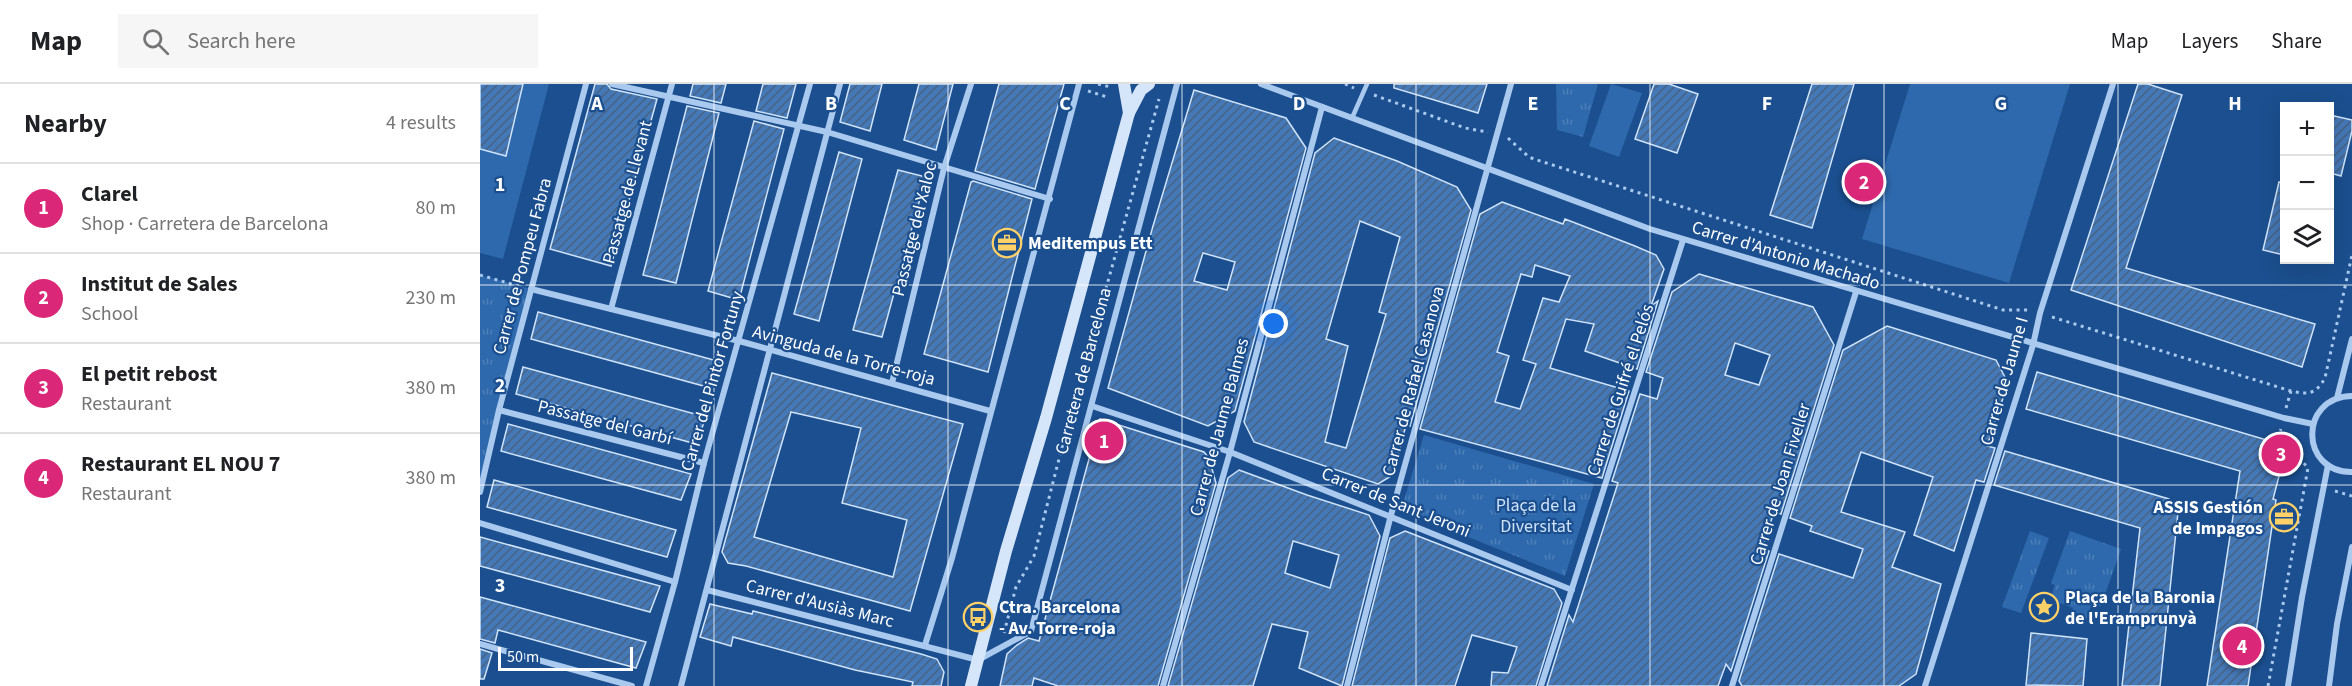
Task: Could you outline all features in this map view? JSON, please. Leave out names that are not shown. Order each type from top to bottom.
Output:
[{"type":"street","name":"Carrer de Pompeu Fabra","points":[[480,492],[499,410],[586,84]]},
{"type":"street","points":[[612,84],[827,132],[1050,199]]},
{"type":"street","name":"Passatge de Llevant","points":[[611,309],[672,84]]},
{"type":"street","name":"Carrer del Pintor Fortuny","points":[[646,686],[675,582],[704,463],[810,84]]},
{"type":"street","points":[[681,686],[840,84]]},
{"type":"street","name":"Passatge del Xaloc","points":[[891,383],[944,168],[971,84]]},
{"type":"street","points":[[925,645],[952,558],[1079,84]]},
{"type":"street","name":"Carretera de Barcelona","points":[[1124,84],[1129,113]]},
{"type":"street","name":"Carretera de Barcelona","points":[[972,686],[1006,551],[1038,445],[1129,113],[1140,90],[1149,84]]},
{"type":"street","name":"Carretera de Barcelona","points":[[978,660],[1031,631],[1178,84]]},
{"type":"street","name":"Carrer d'Antonio Machado","points":[[1261,84],[1650,230],[2033,345],[2313,424]]},
{"type":"street","name":"Carrer de Rafael Casanova","points":[[1347,686],[1391,515],[1511,84]]},
{"type":"street","name":"Carrer de Jaume I","points":[[1925,686],[2113,84]]},
{"type":"street","name":"Carrer de Jaume Balmes","points":[[1163,686],[1230,452],[1322,107]]},
{"type":"street","name":"Carrer de Guifré el Pelós","points":[[1541,686],[1683,240]]},
{"type":"street","name":"Avinguda de la Torre-roja","points":[[531,289],[739,341],[990,411]]},
{"type":"street","name":"Carrer de Joan Fiveller","points":[[1732,686],[1856,292]]},
{"type":"street","points":[[2337,398],[2352,339]]},
{"type":"street","points":[[2352,396],[2337,398],[2322,408],[2313,424],[2312,436],[2314,447],[2328,465],[2337,470],[2352,472]]},
{"type":"street","points":[[1092,406],[1230,452]]},
{"type":"street","name":"Passatge del Garbí","points":[[499,410],[704,463]]},
{"type":"street","name":"Carrer de Sant Jeroni","points":[[1230,452],[1391,515],[1572,590]]},
{"type":"street","points":[[2288,686],[2322,488],[2328,465]]},
{"type":"street","points":[[480,523],[675,582]]},
{"type":"street","points":[[2329,686],[2337,624],[2352,547]]},
{"type":"street","name":"Carrer d'Ausiàs Marc","points":[[707,590],[978,660]]},
{"type":"street","points":[[480,644],[632,686]]},
{"type":"lane","points":[[1352,118],[1367,84]]},
{"type":"path","points":[[1098,84],[1110,87]]},
{"type":"path","points":[[1345,84],[1465,128],[1507,137],[1534,159],[2003,310],[2040,313],[2291,391],[2310,394],[2319,389],[2325,378],[2352,255]]},
{"type":"path","points":[[1086,91],[1107,97]]},
{"type":"path","name":"Carretera de Barcelona","points":[[998,648],[1016,587],[1034,556],[1068,424],[1158,102],[1168,106]]},
{"type":"path","points":[[480,275],[531,289]]},
{"type":"path","points":[[2286,407],[2291,391]]},
{"type":"path","points":[[2268,686],[2308,468],[2279,434],[2280,430]]},
{"type":"path","points":[[2322,488],[2352,496]]},
{"type":"green space","points":[[480,84],[549,84],[503,259],[480,253]]},
{"type":"green space","points":[[1556,84],[1598,84],[1583,137],[1557,130]]},
{"type":"green space","points":[[1611,84],[1642,93],[1619,157],[1589,146]]},
{"type":"green space","points":[[1910,84],[2070,84],[2009,283],[1862,239]]},
{"type":"green space","points":[[480,275],[531,289],[480,494]]},
{"type":"green space","name":"Plaça de la Diversitat","points":[[1424,435],[1594,484],[1565,576],[1401,510]]},
{"type":"green space","points":[[2030,531],[2049,538],[2021,613],[2002,607]]},
{"type":"green space","points":[[2070,531],[2121,549],[2101,606],[2092,603],[2086,620],[2071,615],[2073,608],[2060,603],[2055,615],[2046,612],[2055,585],[2051,583]]},
{"type":"building","points":[[480,84],[523,84],[506,156],[480,149]]},
{"type":"building","points":[[595,84],[607,84],[611,89],[657,99],[611,266],[550,249]]},
{"type":"building","points":[[693,84],[726,84],[721,103],[690,96]]},
{"type":"building","points":[[763,84],[796,84],[787,118],[756,111]]},
{"type":"building","points":[[850,84],[882,84],[870,131],[840,122]]},
{"type":"building","points":[[919,84],[953,84],[936,150],[904,140]]},
{"type":"building","points":[[999,84],[1064,84],[1035,189],[975,171]]},
{"type":"building","points":[[1394,84],[1487,84],[1478,113],[1394,88]]},
{"type":"building","points":[[1654,84],[1669,84],[1698,94],[1677,153],[1635,139]]},
{"type":"building","points":[[1812,84],[1854,84],[1812,228],[1770,215]]},
{"type":"building","points":[[2138,84],[2148,84],[2182,95],[2126,268],[2315,324],[2302,367],[2071,290]]},
{"type":"building","points":[[1194,90],[1286,118],[1306,148],[1235,411],[1208,426],[1108,388]],"holes":[[[1203,253],[1235,262],[1227,290],[1194,281]]]},
{"type":"building","points":[[687,106],[719,113],[676,283],[643,275]]},
{"type":"building","points":[[2334,116],[2352,120],[2352,131],[2341,176],[2334,174]]},
{"type":"building","points":[[754,121],[784,129],[739,300],[708,291]]},
{"type":"building","points":[[1334,138],[1397,161],[1457,187],[1471,210],[1410,426],[1406,425],[1393,475],[1378,484],[1254,442],[1244,422],[1315,153]],"holes":[[[1360,221],[1400,237],[1379,312],[1386,314],[1346,448],[1325,442],[1348,346],[1326,339]]]},
{"type":"building","points":[[839,152],[862,159],[819,321],[794,314]]},
{"type":"building","points":[[898,170],[926,177],[882,337],[853,330]]},
{"type":"building","points":[[973,181],[1032,199],[988,372],[924,354]]},
{"type":"building","points":[[2279,182],[2280,182],[2280,254],[2263,250]]},
{"type":"building","points":[[1502,202],[1563,224],[1565,219],[1656,255],[1664,269],[1651,306],[1658,301],[1637,369],[1585,351],[1594,324],[1566,319],[1550,368],[1629,391],[1602,478],[1420,429],[1480,214]],"holes":[[[1535,265],[1570,276],[1559,302],[1543,298],[1523,360],[1536,364],[1520,409],[1495,402],[1509,356],[1497,352],[1521,274],[1532,277]]]},
{"type":"building","points":[[1699,274],[1813,307],[1834,345],[1781,514],[1774,512],[1762,549],[1769,551],[1731,671],[1726,664],[1718,686],[1547,686],[1569,615],[1573,622],[1618,483],[1612,481],[1640,394],[1657,399],[1663,378],[1646,372],[1672,292]],"holes":[[[1735,343],[1770,355],[1759,385],[1725,375]]]},
{"type":"building","points":[[538,312],[721,362],[711,388],[531,339]]},
{"type":"building","points":[[1887,326],[1996,360],[2008,383],[1987,446],[1995,448],[1984,482],[1976,480],[1954,551],[1914,535],[1933,477],[1861,452],[1841,512],[1905,532],[1892,567],[1941,584],[1916,674],[1899,686],[1742,686],[1739,681],[1779,554],[1853,578],[1863,549],[1810,531],[1812,526],[1790,518],[1843,350]]},
{"type":"building","points":[[523,367],[706,417],[696,444],[516,394]]},
{"type":"building","points":[[2037,372],[2287,446],[2273,499],[2276,500],[2248,686],[2207,686],[2240,471],[2026,409]]},
{"type":"building","points":[[772,373],[963,424],[910,611],[728,563],[722,552]],"holes":[[[791,412],[861,428],[842,503],[907,520],[893,577],[754,537]]]},
{"type":"building","points":[[1100,419],[1204,452],[1209,458],[1216,483],[1158,686],[1058,686],[1034,678],[1032,686],[1000,686],[1007,654],[1028,638],[1039,641]]},
{"type":"building","points":[[508,424],[691,474],[681,500],[501,451]]},
{"type":"building","points":[[2005,451],[2169,499],[2178,512],[2160,686],[2122,686],[2140,528],[1994,485]]},
{"type":"building","points":[[1239,470],[1369,515],[1380,536],[1342,686],[1299,668],[1308,632],[1272,624],[1253,686],[1168,686],[1228,478]],"holes":[[[1293,541],[1339,555],[1330,588],[1285,573]]]},
{"type":"building","points":[[494,480],[676,530],[667,557],[487,507]]},
{"type":"building","points":[[1405,531],[1554,589],[1562,603],[1536,686],[1491,686],[1492,672],[1508,673],[1517,647],[1472,635],[1455,686],[1352,686],[1390,538]]},
{"type":"building","points":[[480,537],[660,586],[650,612],[480,566]]},
{"type":"building","points":[[480,597],[646,642],[636,668],[498,630],[495,643],[480,639]]},
{"type":"building","points":[[710,604],[752,614],[753,611],[937,659],[944,672],[941,686],[912,686],[913,682],[855,670],[733,637],[731,646],[700,637]]},
{"type":"building","points":[[2031,633],[2087,639],[2083,686],[2026,685]]},
{"type":"building","points":[[480,649],[492,653],[484,679],[480,679]]},
{"type":"place","name":"Institut de Sales","points":[[1864,182]]},
{"type":"place","name":"Meditempus Ett","points":[[1007,243]]},
{"type":"place","name":"Clarel","points":[[1104,441]]},
{"type":"place","name":"El petit rebost","points":[[2281,454]]},
{"type":"place","name":"ASSIS Gestión de Impagos","points":[[2284,517]]},
{"type":"place","name":"Plaça de la Baronia de l'Eramprunyà","points":[[2044,607]]},
{"type":"place","name":"Ctra. Barcelona - Av. Torre-roja","points":[[978,617]]},
{"type":"place","name":"Restaurant EL NOU 7","points":[[2242,646]]}]
